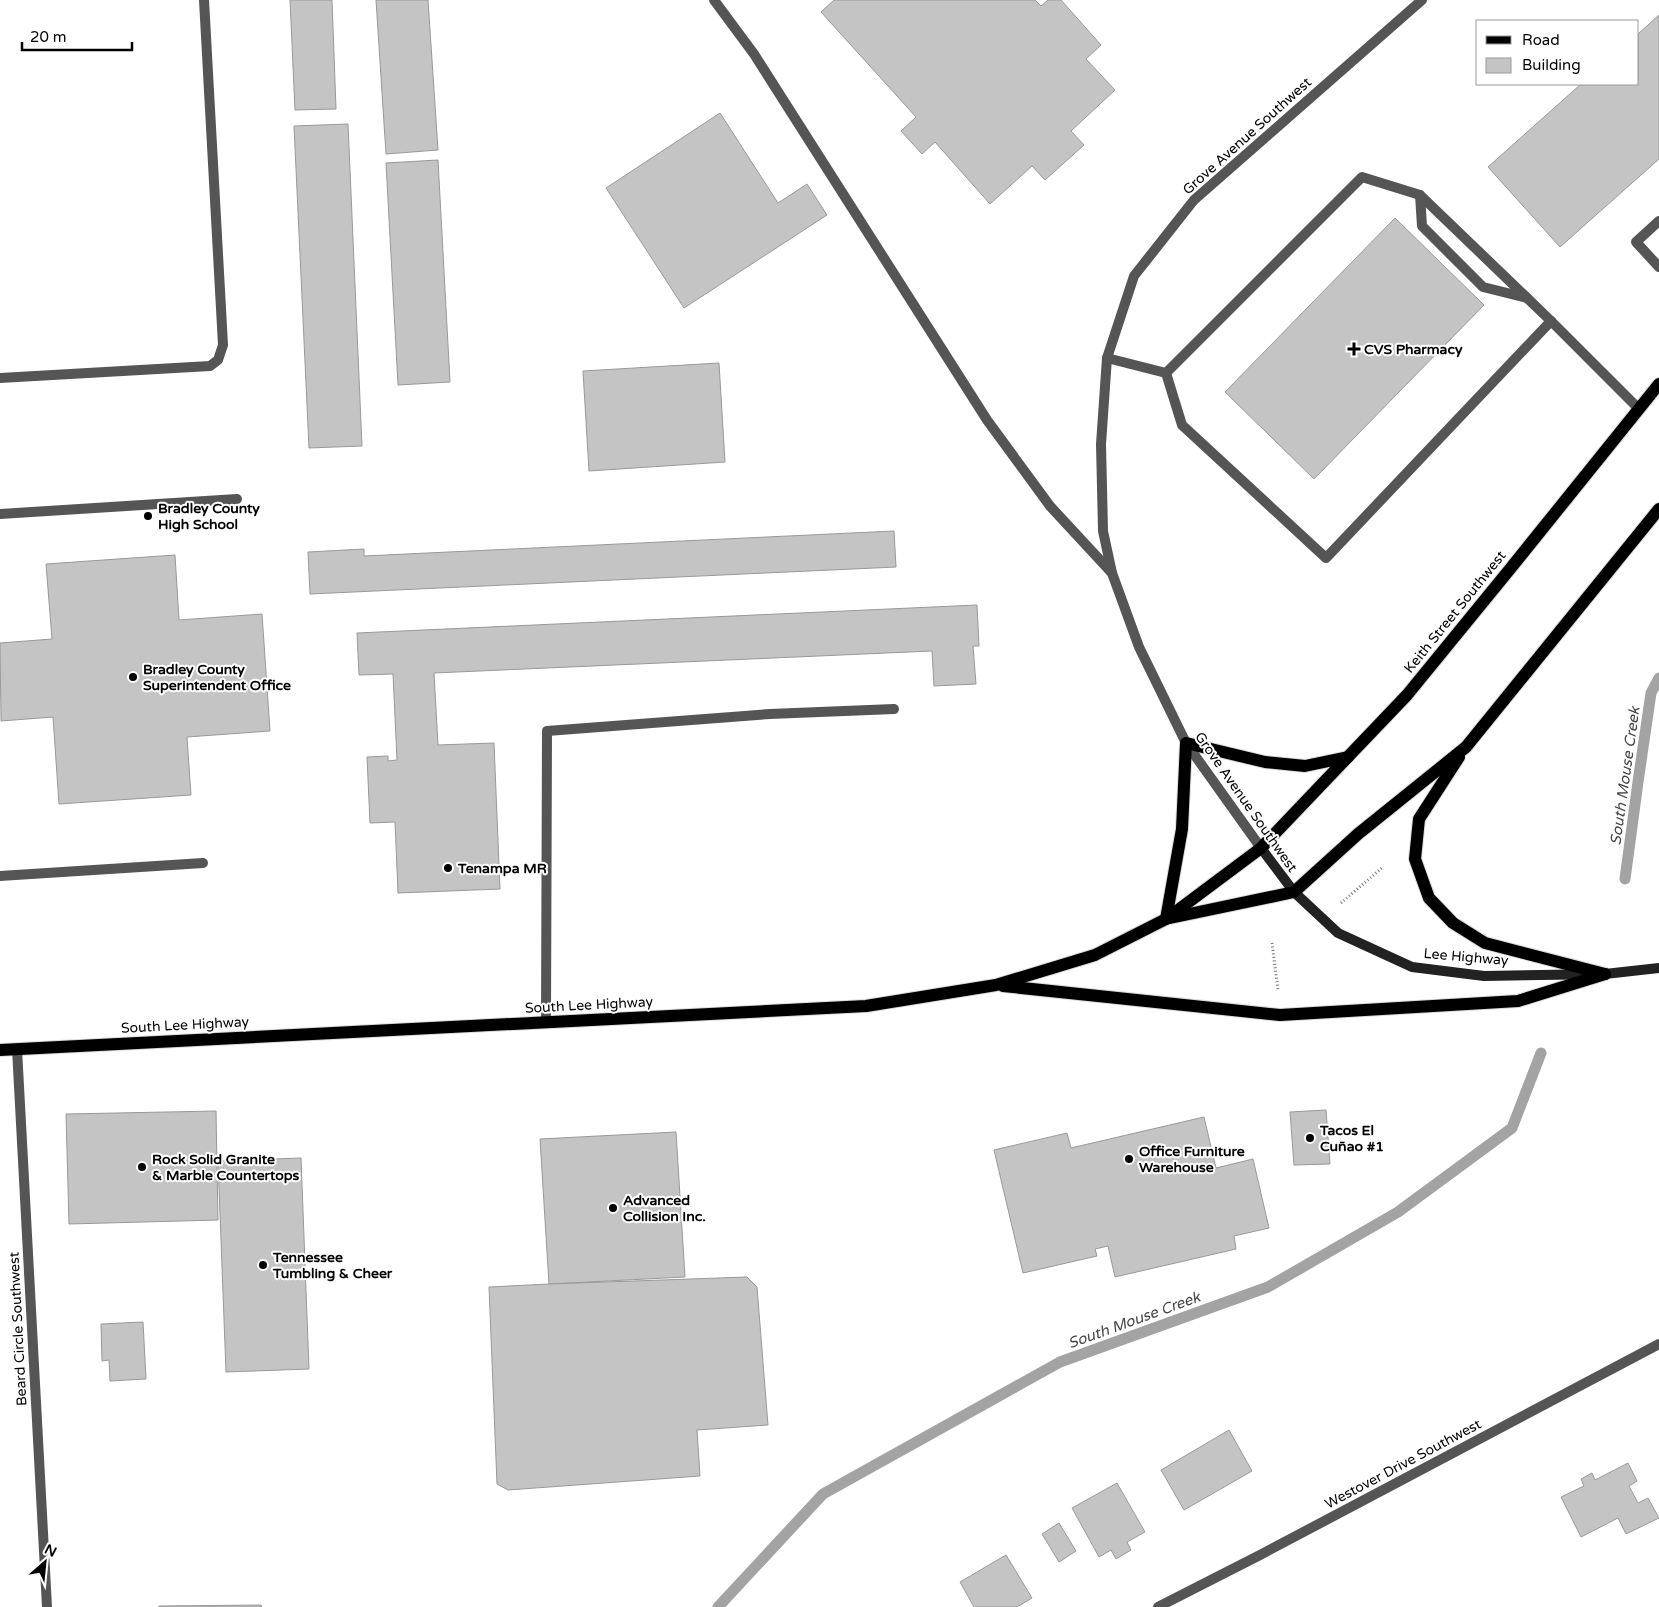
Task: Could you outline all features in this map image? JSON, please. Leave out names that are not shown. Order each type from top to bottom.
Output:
[{"type":"main road","name":"Keith Street Southwest","points":[[1261,848],[1407,694],[1659,384]]},
{"type":"main road","points":[[1605,974],[1485,943],[1453,923],[1429,898],[1415,859],[1419,819],[1466,746],[1659,509]]},
{"type":"main road","points":[[1166,919],[1182,829],[1186,743],[1265,762],[1305,766],[1348,756]]},
{"type":"main road","points":[[1294,892],[1358,834],[1466,746]]},
{"type":"main road","name":"South Lee Highway","points":[[0,1050],[866,1006],[996,985],[1095,955],[1166,919],[1261,848]]},
{"type":"main road","name":"Grove Avenue Southwest","points":[[1261,848],[1294,892]]},
{"type":"main road","name":"South Lee Highway","points":[[1166,919],[1294,892]]},
{"type":"main road","name":"Lee Highway","points":[[1294,892],[1338,933],[1412,967],[1484,976],[1605,974],[1659,968]]},
{"type":"main road","points":[[996,985],[1280,1015],[1518,1000],[1605,974]]},
{"type":"street","points":[[0,378],[210,366],[218,360],[223,345],[204,0]]},
{"type":"street","points":[[714,0],[754,54],[987,420],[1050,506],[1112,574]]},
{"type":"street","name":"Grove Avenue Southwest","points":[[1261,848],[1186,743],[1139,647],[1112,574],[1104,531],[1101,444],[1107,358],[1134,276],[1194,200],[1422,0]]},
{"type":"street","points":[[1166,373],[1362,177],[1420,195],[1552,321],[1639,409]]},
{"type":"street","points":[[1420,195],[1422,226],[1483,287],[1528,299]]},
{"type":"street","points":[[1659,221],[1636,242],[1659,267]]},
{"type":"street","points":[[1166,373],[1182,425],[1326,558],[1552,321]]},
{"type":"street","points":[[1107,358],[1166,373]]},
{"type":"street","points":[[0,514],[237,499]]},
{"type":"street","points":[[546,1022],[546,731],[770,714],[894,709]]},
{"type":"street","points":[[0,876],[203,863]]},
{"type":"street","name":"Beard Circle Southwest","points":[[17,1049],[47,1607]]},
{"type":"street","name":"Westover Drive Southwest","points":[[1158,1607],[1659,1344]]},
{"type":"path","points":[[1341,904],[1383,867]]},
{"type":"path","points":[[1272,943],[1279,996]]},
{"type":"building","points":[[290,0],[332,0],[336,109],[295,110]]},
{"type":"building","points":[[376,0],[428,0],[438,150],[386,154]]},
{"type":"building","points":[[834,0],[1035,0],[1041,6],[1048,0],[1061,0],[1101,45],[1086,59],[1115,90],[1071,131],[1084,145],[1045,180],[1032,166],[990,204],[935,142],[922,154],[901,131],[916,117],[821,12]]},
{"type":"building","points":[[1659,15],[1659,159],[1560,247],[1488,167],[1580,85],[1639,85],[1639,33]]},
{"type":"building","points":[[720,113],[778,203],[807,184],[827,215],[684,308],[606,188]]},
{"type":"building","points":[[348,124],[362,446],[309,448],[294,126]]},
{"type":"building","points":[[438,160],[450,382],[398,385],[386,163]]},
{"type":"building","name":"CVS Pharmacy","points":[[1395,218],[1484,305],[1314,479],[1225,392]]},
{"type":"building","points":[[719,363],[725,462],[589,471],[583,371]]},
{"type":"building","points":[[894,531],[896,567],[310,594],[308,552],[364,549],[364,556]]},
{"type":"building","name":"Bradley County Superintendent Office","points":[[175,555],[179,620],[262,614],[270,731],[187,737],[191,795],[59,804],[53,717],[1,721],[0,643],[52,639],[46,564]]},
{"type":"building","points":[[977,605],[979,646],[973,646],[976,684],[934,686],[932,651],[434,673],[438,745],[494,743],[500,889],[398,893],[395,822],[370,823],[367,757],[388,756],[388,761],[397,760],[393,674],[359,675],[357,633]]},
{"type":"building","name":"Tacos El Cuñao #1","points":[[1326,1110],[1330,1164],[1294,1165],[1290,1112]]},
{"type":"building","name":"Rock Solid Granite & Marble Countertops","points":[[216,1111],[218,1220],[69,1224],[66,1114]]},
{"type":"building","points":[[1204,1117],[1216,1168],[1253,1159],[1269,1228],[1234,1236],[1236,1249],[1115,1277],[1108,1246],[1095,1249],[1097,1256],[1023,1273],[994,1150],[1067,1133],[1071,1148]]},
{"type":"building","name":"Advanced Collision Inc.","points":[[676,1132],[685,1277],[549,1284],[540,1139]]},
{"type":"building","name":"Tennessee Tumbling & Cheer","points":[[301,1158],[309,1369],[226,1372],[218,1161]]},
{"type":"building","points":[[747,1277],[757,1287],[768,1425],[697,1430],[700,1476],[508,1490],[497,1484],[489,1287]]},
{"type":"building","points":[[143,1322],[146,1379],[110,1381],[109,1360],[102,1361],[101,1324]]},
{"type":"building","points":[[1229,1430],[1252,1471],[1184,1510],[1161,1470]]},
{"type":"building","points":[[1628,1463],[1637,1481],[1629,1486],[1638,1503],[1648,1498],[1659,1518],[1626,1534],[1618,1518],[1581,1537],[1561,1497],[1584,1486],[1581,1479],[1592,1473],[1595,1480]]},
{"type":"building","points":[[1117,1483],[1145,1532],[1127,1542],[1131,1550],[1116,1559],[1111,1550],[1099,1557],[1072,1508]]},
{"type":"building","points":[[1059,1523],[1076,1551],[1059,1562],[1042,1534]]},
{"type":"building","points":[[1006,1555],[1032,1598],[1017,1607],[974,1607],[960,1582]]},
{"type":"building","points":[[261,1605],[262,1607],[159,1607],[159,1606]]},
{"type":"waterway","name":"South Mouse Creek","points":[[1625,879],[1651,693],[1659,678]]},
{"type":"waterway","name":"South Mouse Creek","points":[[718,1607],[823,1494],[1060,1362],[1268,1287],[1398,1212],[1512,1128],[1541,1053]]},
{"type":"place","name":"CVS Pharmacy","points":[[1354,349]]},
{"type":"place","name":"Bradley County High School","points":[[148,516]]},
{"type":"place","name":"Bradley County Superintendent Office","points":[[133,677]]},
{"type":"place","name":"Tenampa MR","points":[[448,868]]},
{"type":"place","name":"Tacos El Cuñao #1","points":[[1310,1138]]},
{"type":"place","name":"Office Furniture Warehouse","points":[[1129,1159]]},
{"type":"place","name":"Rock Solid Granite & Marble Countertops","points":[[142,1167]]},
{"type":"place","name":"Advanced Collision Inc.","points":[[613,1208]]},
{"type":"place","name":"Tennessee Tumbling & Cheer","points":[[263,1265]]}]
